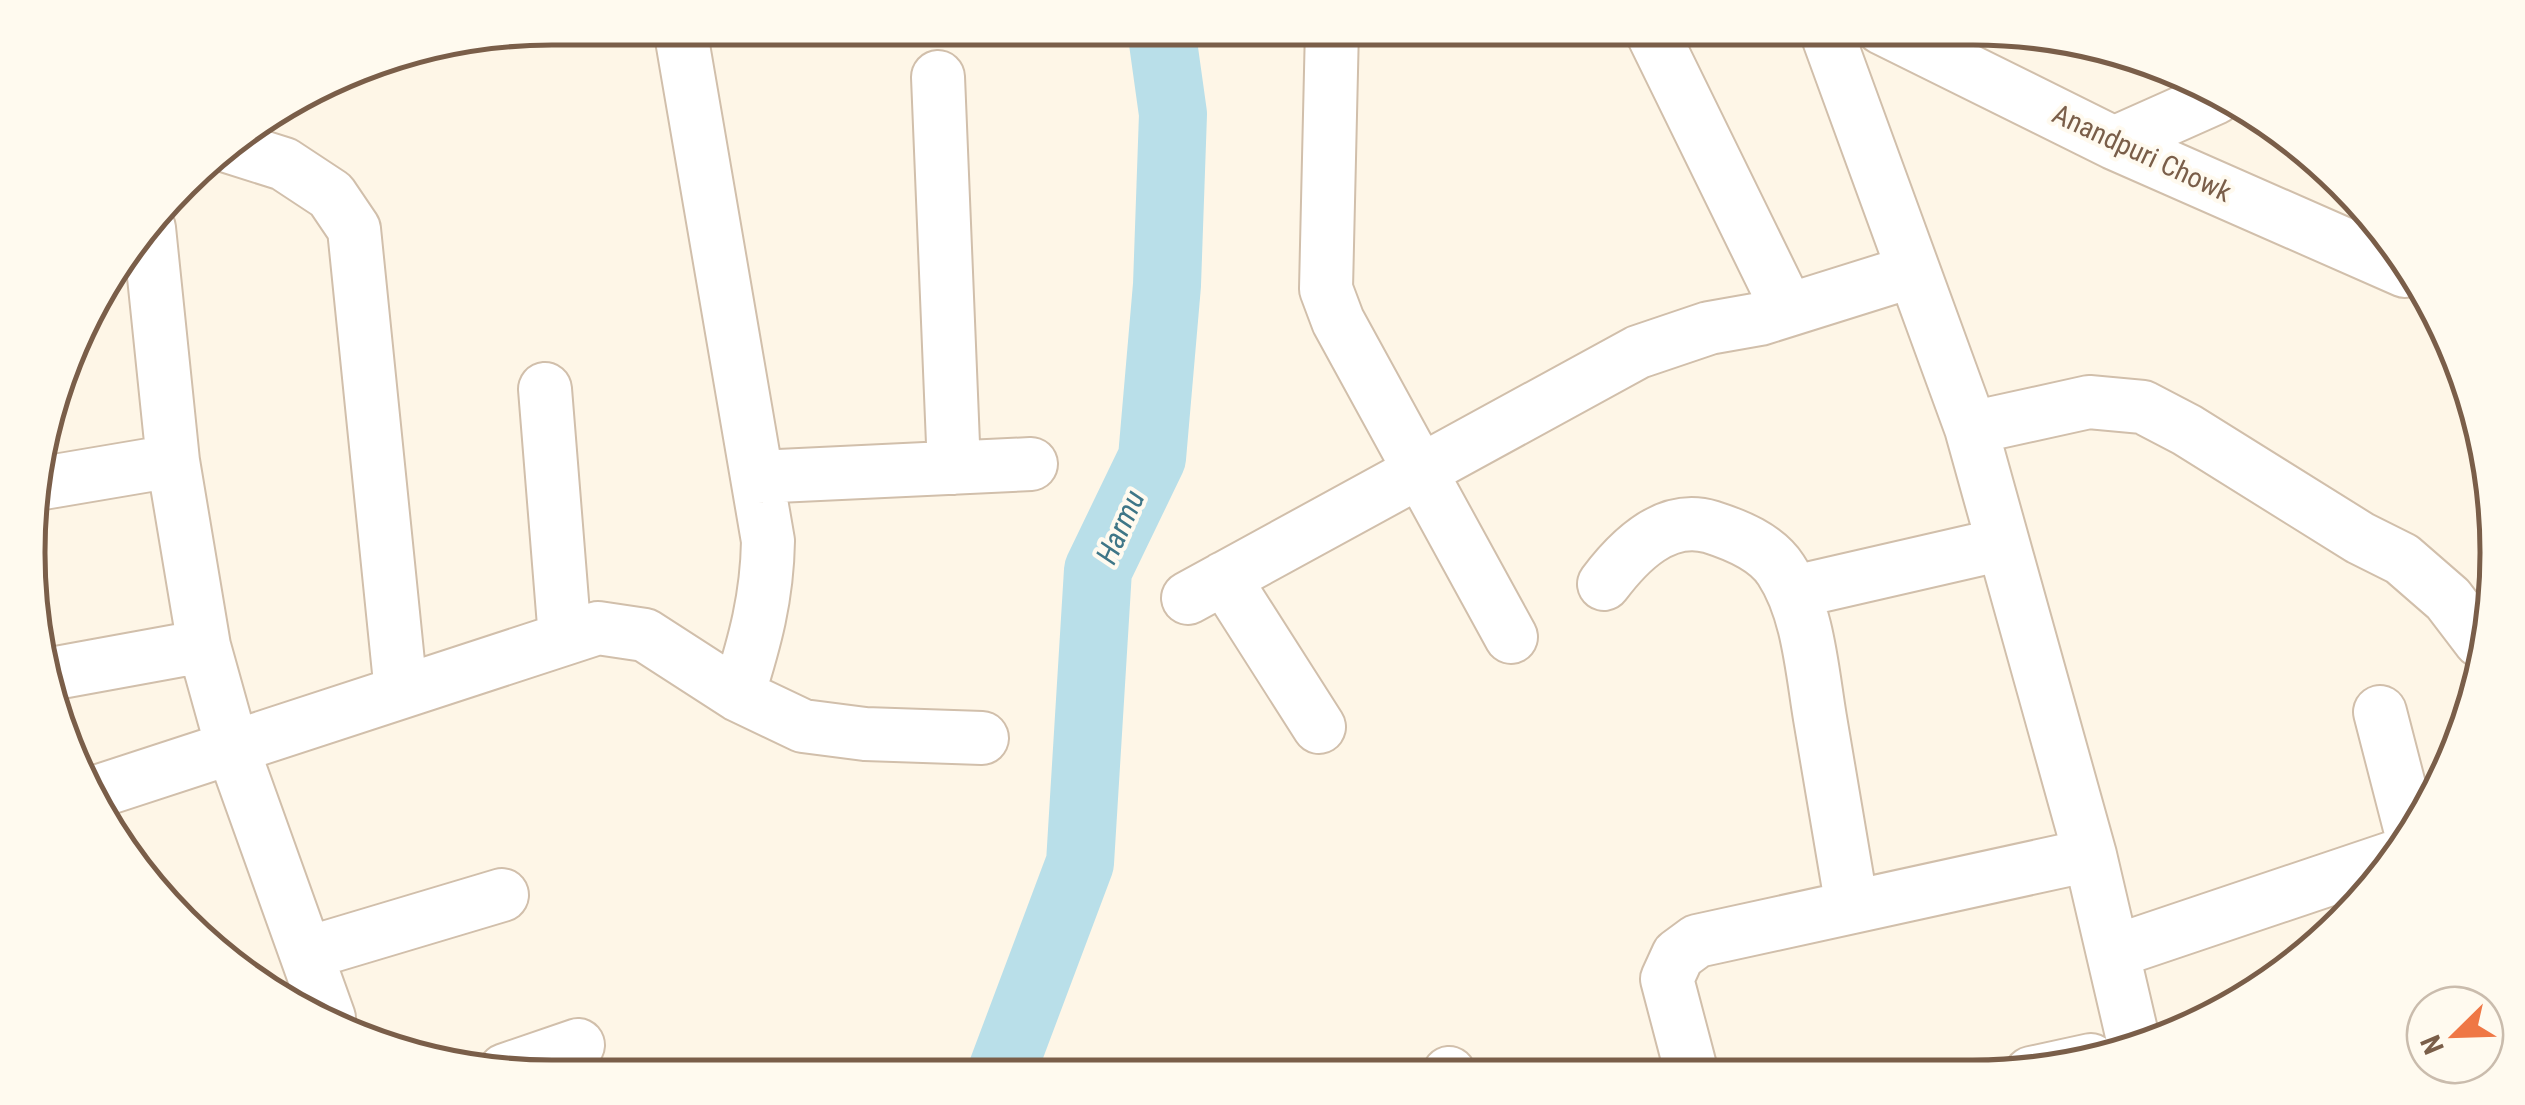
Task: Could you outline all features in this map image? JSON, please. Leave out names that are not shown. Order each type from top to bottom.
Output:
[{"type":"street","points":[[683,45],[768,540],[768,582],[762,616],[738,695]]},
{"type":"street","points":[[1332,45],[1326,289],[1338,321],[1511,637]]},
{"type":"street","points":[[1658,45],[1788,310]]},
{"type":"street","points":[[1830,45],[1971,428],[2090,855],[2132,1034]]},
{"type":"street","name":"Anandpuri Chowk","points":[[1916,45],[2114,143],[2389,264]]},
{"type":"street","points":[[938,77],[954,468]]},
{"type":"street","points":[[2114,143],[2206,102]]},
{"type":"street","points":[[243,151],[284,164],[331,196],[354,229],[402,692]]},
{"type":"street","points":[[150,244],[173,462],[204,646],[233,750],[325,1007]]},
{"type":"street","points":[[1319,727],[1206,588],[1638,352],[1913,271]]},
{"type":"street","points":[[544,388],[565,638]]},
{"type":"street","points":[[1971,428],[2089,402],[2143,408],[2187,430],[2360,538],[2402,559],[2448,599],[2474,633]]},
{"type":"street","points":[[50,482],[173,462]]},
{"type":"street","points":[[757,477],[1031,464]]},
{"type":"street","points":[[1604,584],[1628,552],[1661,531],[1700,524],[1741,536],[1779,566],[1794,592],[1810,660],[1852,907]]},
{"type":"street","points":[[1794,592],[2003,544]]},
{"type":"street","points":[[104,790],[598,628],[644,636],[738,695],[803,726],[864,734],[982,738]]},
{"type":"street","points":[[59,672],[204,646]]},
{"type":"street","points":[[2380,712],[2406,815]]},
{"type":"street","points":[[1688,1060],[1667,979],[1678,955],[1697,941],[2090,855]]},
{"type":"street","points":[[2113,952],[2372,865]]},
{"type":"street","points":[[308,953],[502,895]]},
{"type":"street","points":[[535,1059],[578,1045]]},
{"type":"waterway","name":"Harmu","points":[[1006,1060],[1080,863],[1098,570],[1152,458],[1167,285],[1173,114],[1163,45]]}]
